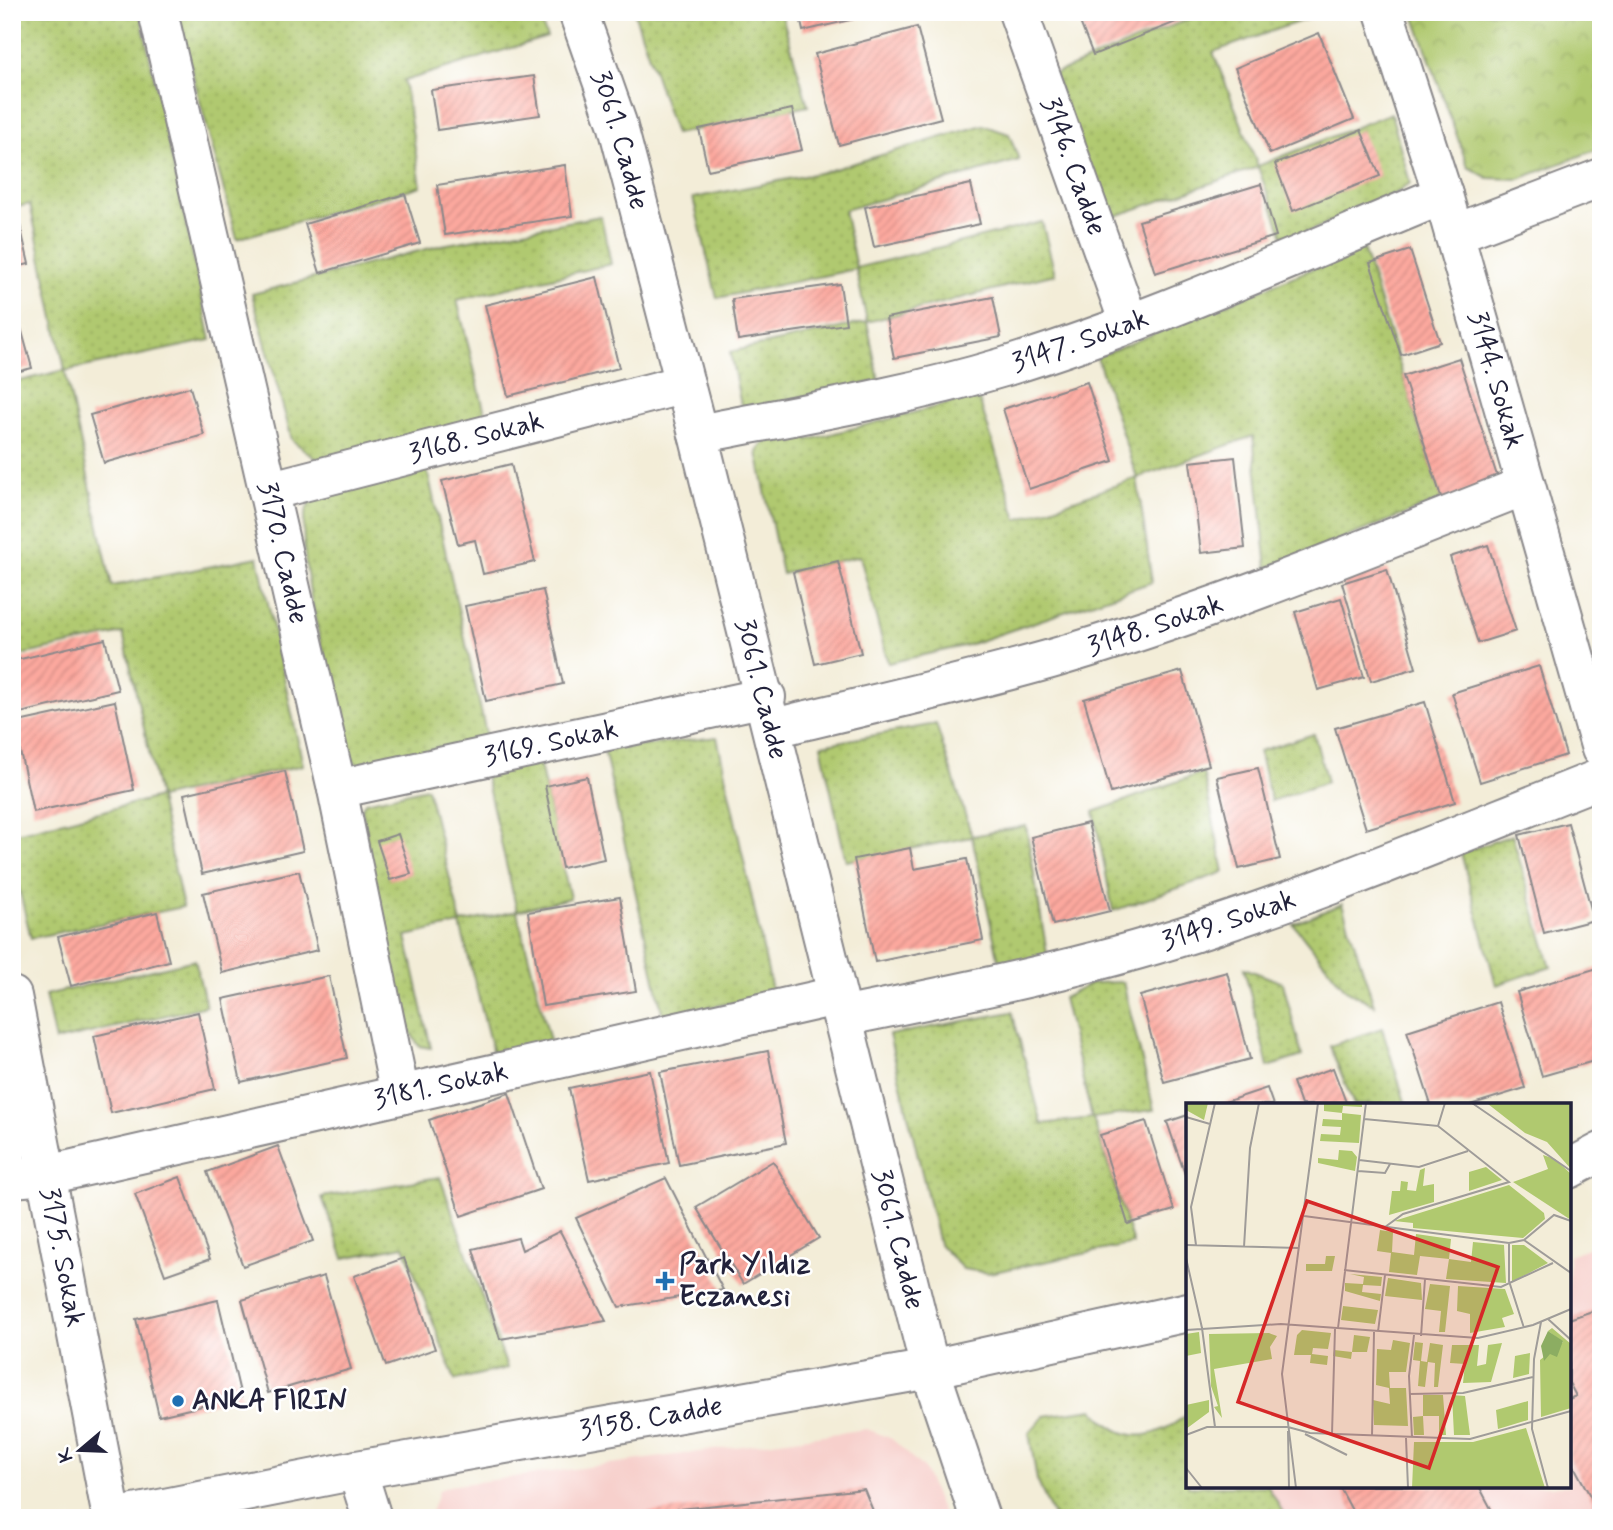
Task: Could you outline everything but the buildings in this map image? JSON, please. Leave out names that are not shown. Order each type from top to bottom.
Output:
[{"type":"street","name":"3170. Cadde","points":[[158,12],[337,789],[400,1095]]},
{"type":"street","name":"3061. Cadde","points":[[578,12],[617,123],[698,434],[930,1369],[980,1518]]},
{"type":"street","name":"3146. Cadde","points":[[1018,12],[1129,323]]},
{"type":"street","name":"3144. Sokak","points":[[1384,12],[1444,195],[1524,485],[1601,749]]},
{"type":"street","points":[[1454,234],[1601,178]]},
{"type":"street","name":"3147. Sokak","points":[[698,434],[960,379],[1129,323],[1444,195]]},
{"type":"street","name":"3168. Sokak","points":[[268,491],[685,384]]},
{"type":"street","name":"3148. Sokak","points":[[769,713],[989,675],[1112,639],[1304,572],[1524,485]]},
{"type":"street","name":"3169. Sokak","points":[[337,789],[769,713]]},
{"type":"street","name":"3149. Sokak","points":[[839,1007],[1090,964],[1193,933],[1285,901],[1601,778]]},
{"type":"street","name":"3175. Sokak","points":[[12,996],[30,1176],[113,1518]]},
{"type":"street","name":"3181. Sokak","points":[[30,1176],[400,1095],[839,1007]]},
{"type":"street","points":[[1571,1168],[1601,1152]]},
{"type":"street","name":"3158. Cadde","points":[[113,1518],[357,1470],[930,1369],[1186,1312]]},
{"type":"street","points":[[357,1470],[372,1518]]},
{"type":"shaded area","points":[[1601,1243],[1601,1518],[1286,1518],[1269,1488],[1571,1488],[1571,1254]]},
{"type":"shaded area","points":[[867,1429],[892,1439],[924,1469],[944,1518],[429,1518],[439,1490],[449,1486]]},
{"type":"green space","points":[[12,12],[140,12],[211,340],[65,371],[112,586],[258,557],[303,765],[159,798],[183,907],[31,938],[12,860],[12,834],[159,797],[123,633],[12,657],[12,383],[65,370],[30,204],[12,208]]},
{"type":"green space","points":[[176,12],[537,12],[547,37],[404,81],[421,186],[237,239]]},
{"type":"green space","points":[[634,12],[781,12],[808,106],[675,134]]},
{"type":"green space","points":[[1206,12],[1326,12],[1213,52],[1258,166],[1391,113],[1410,183],[1400,191],[1285,242],[1258,167],[1107,219],[1054,74]]},
{"type":"green space","points":[[1413,12],[1601,12],[1601,148],[1519,179],[1488,178],[1468,167]]},
{"type":"green space","points":[[983,125],[1009,134],[1019,160],[844,210],[856,268],[1042,222],[1055,274],[867,322],[856,269],[717,298],[693,198],[824,172]]},
{"type":"green space","points":[[601,216],[611,264],[457,300],[487,421],[316,459],[292,440],[252,294],[442,245]]},
{"type":"green space","points":[[1363,248],[1442,500],[1267,568],[1253,436],[1137,478],[1097,357]]},
{"type":"green space","points":[[867,322],[879,381],[742,410],[730,352]]},
{"type":"green space","points":[[978,396],[1017,520],[1137,478],[1152,582],[968,645],[888,663],[860,556],[782,574],[757,452],[765,441],[805,428],[808,440]]},
{"type":"green space","points":[[425,460],[487,738],[358,765],[350,759],[326,667],[309,586],[304,550],[304,521],[310,503],[330,490]]},
{"type":"green space","points":[[936,724],[972,836],[1026,826],[1048,959],[1001,971],[972,837],[846,861],[821,745]]},
{"type":"green space","points":[[1314,734],[1327,782],[1271,801],[1259,751]]},
{"type":"green space","points":[[717,737],[773,995],[663,1016],[604,750]]},
{"type":"green space","points":[[539,761],[570,898],[517,911],[485,774]]},
{"type":"green space","points":[[1203,772],[1224,872],[1113,911],[1094,812]]},
{"type":"green space","points":[[427,788],[461,923],[517,911],[550,1041],[493,1054],[460,924],[406,936],[431,1048],[419,1046],[396,997],[388,965],[362,808],[365,802]]},
{"type":"green space","points":[[1512,835],[1551,967],[1496,985],[1461,853]]},
{"type":"green space","points":[[1342,904],[1374,1005],[1346,990],[1293,924]]},
{"type":"green space","points":[[195,960],[206,1006],[55,1041],[45,995]]},
{"type":"green space","points":[[1244,968],[1283,983],[1302,1056],[1268,1067]]},
{"type":"green space","points":[[1123,982],[1154,1110],[1093,1118],[1133,1244],[989,1273],[963,1269],[939,1244],[889,1035],[1012,1012],[1042,1124],[1092,1118],[1063,998],[1092,983]]},
{"type":"green space","points":[[1382,1028],[1405,1103],[1353,1103],[1330,1046]]},
{"type":"green space","points":[[440,1177],[507,1368],[455,1380],[404,1246],[344,1258],[322,1197]]},
{"type":"green space","points":[[1093,1409],[1115,1429],[1138,1436],[1162,1430],[1186,1415],[1186,1488],[1269,1488],[1286,1518],[1054,1518],[1037,1480],[1029,1433],[1044,1416]]},
{"type":"place","name":"Park Yıldız Eczanesi","points":[[665,1281]]},
{"type":"place","name":"ANKA FIRIN","points":[[178,1401]]}]
